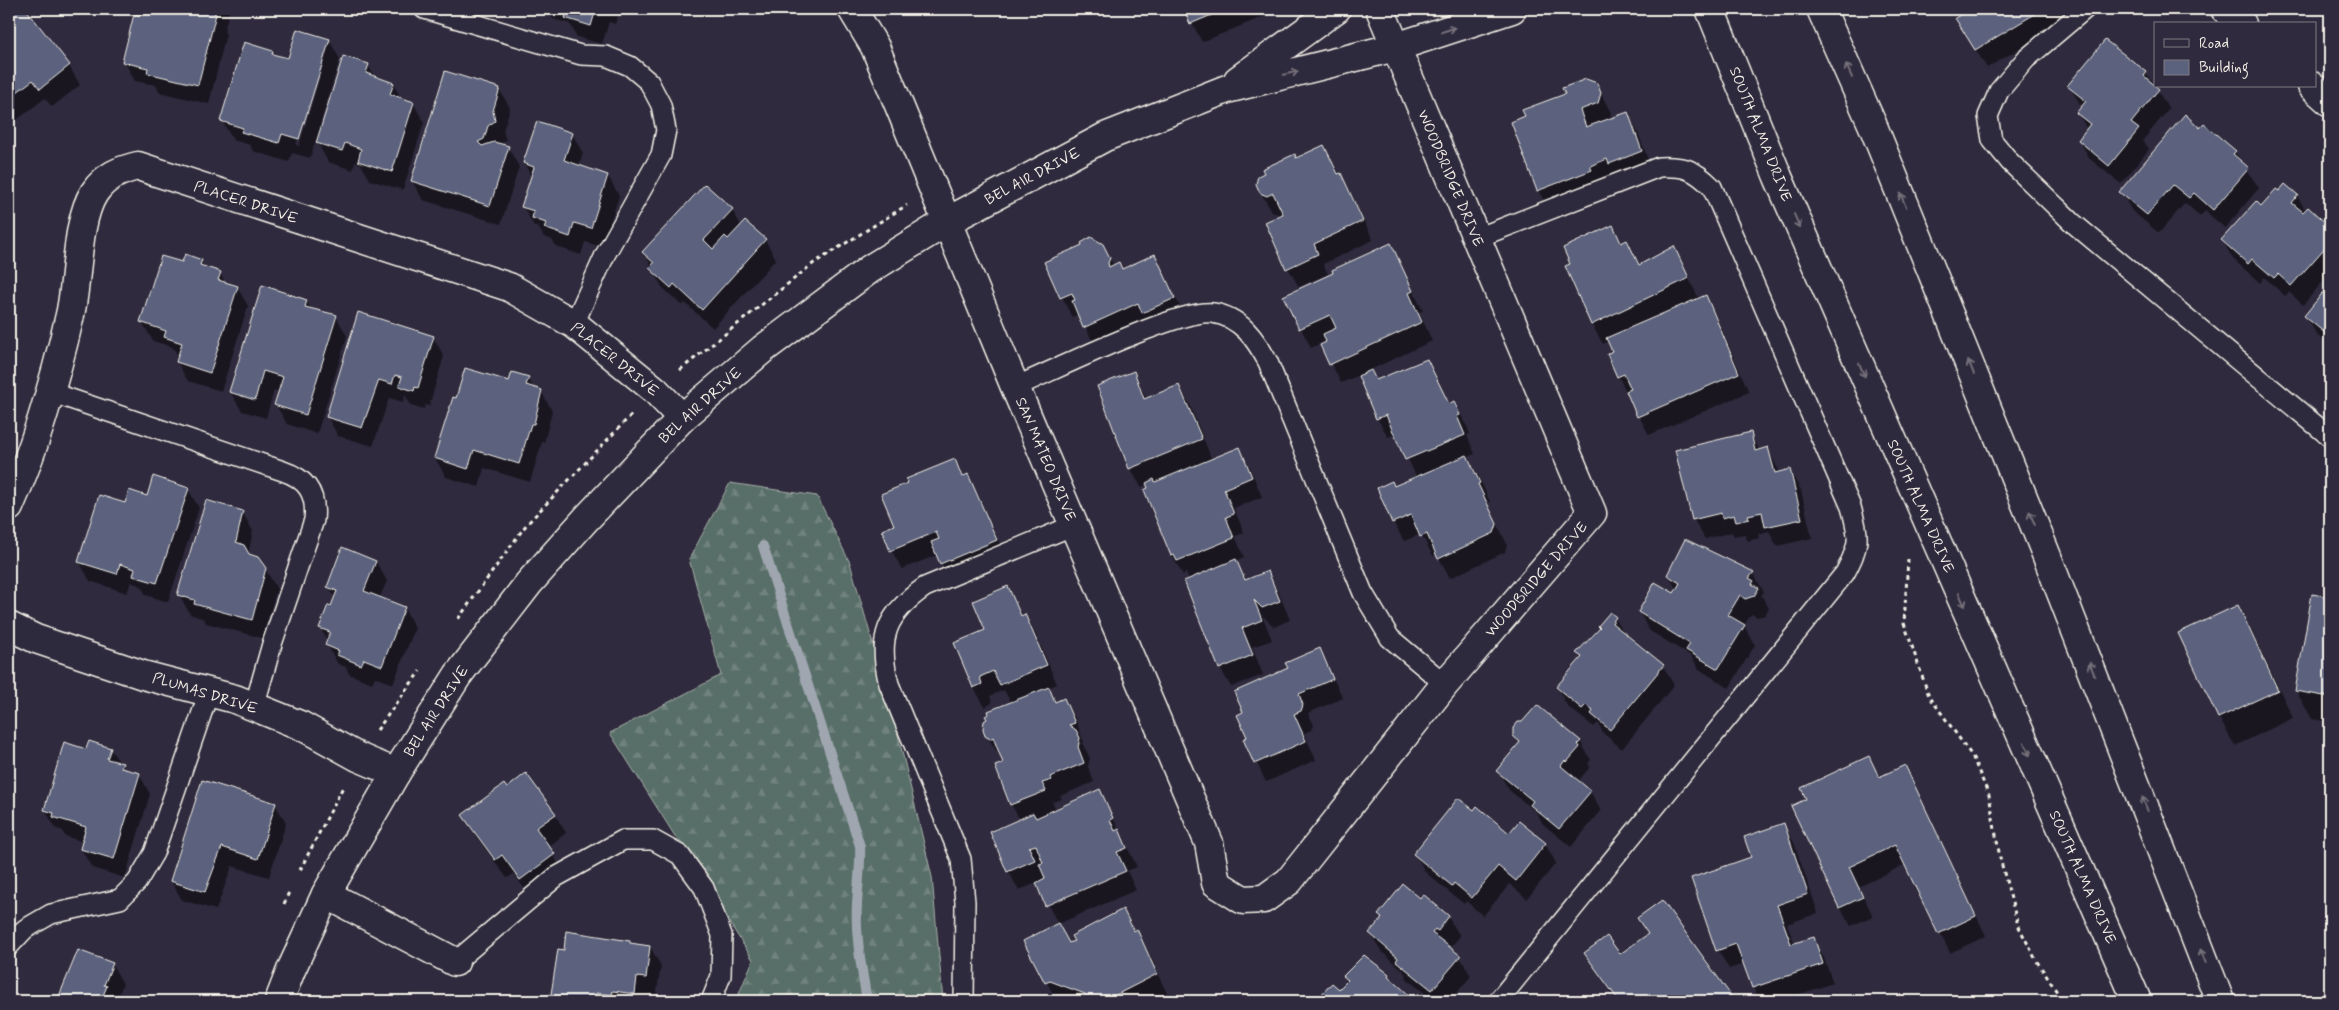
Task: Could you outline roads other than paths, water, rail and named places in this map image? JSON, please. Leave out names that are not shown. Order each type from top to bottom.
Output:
[{"type":"street","name":"SAN MATEO DRIVE","points":[[852,9],[875,47],[1015,387],[1209,843],[1216,883],[1243,900]]},
{"type":"street","name":"BEL AIR DRIVE","points":[[1227,89],[1336,9]]},
{"type":"street","name":"WOODBRIDGE DRIVE","points":[[1243,900],[1264,899],[1289,881],[1445,684],[1592,513],[1380,9]]},
{"type":"street","name":"BEL AIR DRIVE","points":[[279,1001],[326,894],[396,773],[458,675],[529,584],[586,519],[682,418],[763,349],[862,275],[948,222],[1106,137],[1227,89],[1396,47],[1512,9]]},
{"type":"street","name":"SOUTH ALMA DRIVE","points":[[1710,9],[1778,177],[2137,1001]]},
{"type":"street","points":[[1821,9],[1873,126],[2050,562],[2220,1001]]},
{"type":"street","points":[[2225,9],[2240,22]]},
{"type":"street","points":[[2314,88],[2330,102]]},
{"type":"street","name":"PLACER DRIVE","points":[[9,507],[19,485],[50,392],[70,313],[87,210],[94,193],[106,179],[121,170],[138,166],[510,287],[574,324],[655,390],[682,418]]},
{"type":"street","name":"PLUMAS DRIVE","points":[[9,626],[36,639],[143,674],[209,692],[254,707],[302,726],[358,757],[396,773]]},
{"type":"street","points":[[326,894],[455,962]]},
{"type":"lane","points":[[424,9],[581,55],[606,56],[630,66],[649,82],[661,105],[666,130],[661,155],[605,255],[574,324]]},
{"type":"lane","points":[[2085,9],[2026,59],[1999,91],[1988,116],[1992,140],[2010,162],[2073,223],[2330,437]]},
{"type":"lane","points":[[1477,238],[1660,167],[1679,166],[1698,173],[1712,187],[1851,507],[1856,524],[1858,548],[1845,573],[1498,1001]]},
{"type":"lane","points":[[1015,387],[1153,328],[1194,314],[1214,313],[1238,324],[1254,337],[1268,362],[1363,593],[1375,614],[1390,638],[1445,684]]},
{"type":"lane","points":[[50,392],[295,475],[306,483],[314,501],[314,520],[272,644],[254,707]]},
{"type":"lane","points":[[964,1001],[966,902],[961,859],[889,684],[883,662],[884,639],[892,618],[906,600],[925,587],[1074,525]]},
{"type":"lane","points":[[9,946],[25,929],[51,914],[120,899],[137,882],[154,853],[209,692]]},
{"type":"lane","points":[[455,962],[556,877],[623,840],[653,840],[680,855],[704,888],[722,935],[721,976],[711,1001]]},
{"type":"waterway","points":[[763,546],[860,846],[857,928],[867,1001]]}]
